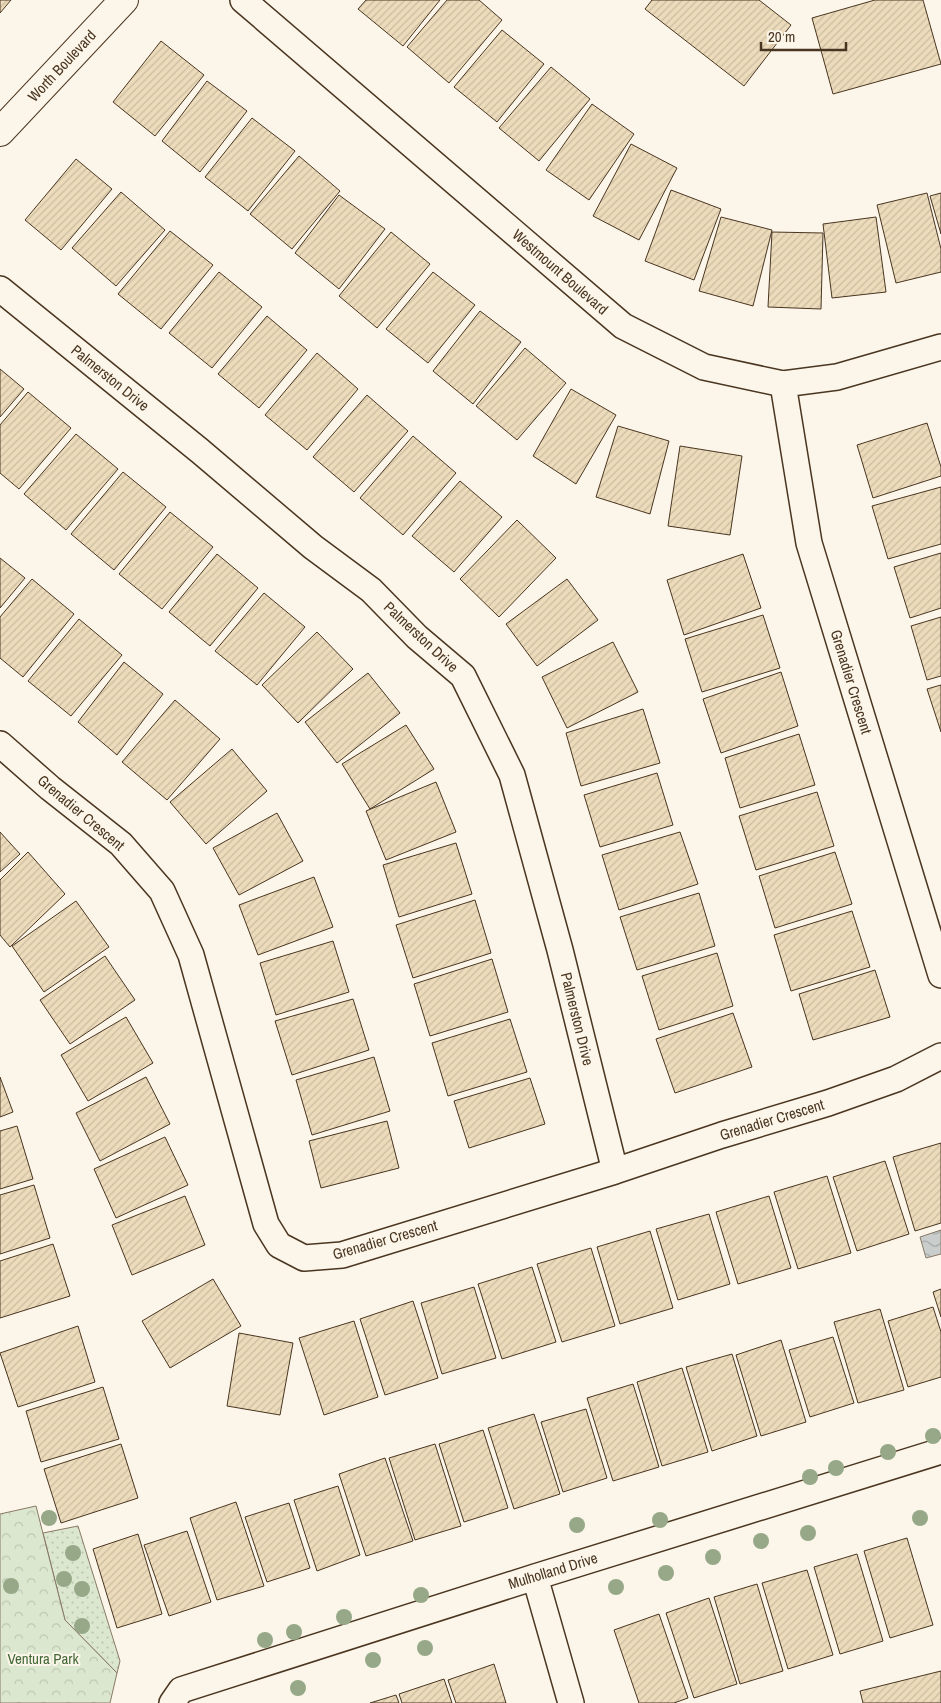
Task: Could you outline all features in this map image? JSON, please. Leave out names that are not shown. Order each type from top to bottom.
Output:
[{"type":"street","name":"Worth Boulevard","points":[[0,132],[124,0]]},
{"type":"street","name":"Westmount Boulevard","points":[[243,0],[623,326],[704,367],[783,384],[837,378],[941,347]]},
{"type":"street","name":"Palmerston Drive","points":[[0,289],[207,457],[313,546],[371,590],[417,637],[463,676],[512,775],[560,950],[615,1171]]},
{"type":"street","name":"Grenadier Crescent","points":[[783,384],[809,543],[941,975]]},
{"type":"street","name":"Grenadier Crescent","points":[[0,744],[50,788],[121,844],[162,891],[191,955],[266,1224],[279,1245],[304,1258],[342,1255],[615,1171],[722,1135],[828,1103],[896,1079],[941,1056]]},
{"type":"street","name":"Mulholland Drive","points":[[172,1703],[181,1690],[535,1577],[941,1451]]},
{"type":"street","points":[[535,1577],[571,1703]]},
{"type":"green space","name":"Ventura Park","points":[[36,1506],[65,1620],[117,1673],[110,1703],[0,1703],[0,1514]]},
{"type":"green space","points":[[78,1526],[120,1661],[117,1673],[65,1620],[43,1533]]},
{"type":"water","points":[[941,1230],[941,1254],[926,1258],[920,1237]]},
{"type":"building","points":[[0,0],[11,0],[0,13]]},
{"type":"building","points":[[366,0],[440,0],[403,46],[358,9]]},
{"type":"building","points":[[447,0],[479,0],[502,20],[449,83],[407,47]]},
{"type":"building","points":[[652,0],[759,0],[791,25],[744,86],[645,9]]},
{"type":"building","points":[[875,0],[923,0],[941,64],[833,94],[812,18]]},
{"type":"building","points":[[502,30],[544,64],[497,122],[454,87]]},
{"type":"building","points":[[161,41],[204,75],[155,136],[113,102]]},
{"type":"building","points":[[551,67],[590,99],[539,161],[499,128]]},
{"type":"building","points":[[207,81],[247,111],[200,172],[162,141]]},
{"type":"building","points":[[592,104],[634,134],[589,200],[546,170]]},
{"type":"building","points":[[252,118],[295,151],[248,211],[205,177]]},
{"type":"building","points":[[631,144],[677,168],[639,240],[593,216]]},
{"type":"building","points":[[299,156],[340,191],[292,249],[250,214]]},
{"type":"building","points":[[76,159],[112,189],[61,250],[25,220]]},
{"type":"building","points":[[671,190],[721,209],[694,280],[645,261]]},
{"type":"building","points":[[121,192],[165,230],[116,286],[72,248]]},
{"type":"building","points":[[927,193],[941,249],[941,272],[896,283],[877,205]]},
{"type":"building","points":[[941,193],[941,234],[930,196]]},
{"type":"building","points":[[339,195],[385,229],[339,289],[295,253]]},
{"type":"building","points":[[721,217],[772,230],[753,306],[699,291]]},
{"type":"building","points":[[876,217],[886,292],[832,298],[823,224]]},
{"type":"building","points":[[170,231],[213,265],[161,329],[118,294]]},
{"type":"building","points":[[391,232],[430,264],[377,328],[339,296]]},
{"type":"building","points":[[772,232],[823,233],[821,309],[768,307]]},
{"type":"building","points":[[219,272],[262,307],[212,368],[169,333]]},
{"type":"building","points":[[433,272],[475,305],[428,363],[386,329]]},
{"type":"building","points":[[480,311],[521,342],[473,404],[433,371]]},
{"type":"building","points":[[267,316],[307,350],[259,408],[218,374]]},
{"type":"building","points":[[525,348],[566,383],[517,440],[476,406]]},
{"type":"building","points":[[317,353],[358,389],[307,450],[265,415]]},
{"type":"building","points":[[0,369],[24,389],[0,417]]},
{"type":"building","points":[[571,389],[616,415],[576,484],[533,456]]},
{"type":"building","points":[[28,392],[71,428],[19,489],[0,473],[0,425]]},
{"type":"building","points":[[367,395],[408,431],[354,492],[313,457]]},
{"type":"building","points":[[927,423],[941,467],[941,476],[873,498],[857,445]]},
{"type":"building","points":[[618,426],[669,441],[650,514],[596,497]]},
{"type":"building","points":[[76,434],[118,469],[66,530],[24,494]]},
{"type":"building","points":[[413,436],[456,473],[403,535],[360,498]]},
{"type":"building","points":[[680,446],[742,456],[730,535],[668,526]]},
{"type":"building","points":[[123,472],[166,507],[114,570],[71,534]]},
{"type":"building","points":[[460,481],[502,517],[454,572],[412,536]]},
{"type":"building","points":[[941,487],[941,544],[888,559],[872,506]]},
{"type":"building","points":[[170,512],[213,547],[162,609],[119,574]]},
{"type":"building","points":[[517,520],[556,558],[499,617],[460,579]]},
{"type":"building","points":[[941,553],[941,608],[910,618],[894,567]]},
{"type":"building","points":[[217,554],[258,588],[210,646],[169,612]]},
{"type":"building","points":[[743,554],[761,608],[684,635],[667,580]]},
{"type":"building","points":[[0,558],[25,578],[0,608]]},
{"type":"building","points":[[32,579],[74,614],[23,677],[0,658],[0,617]]},
{"type":"building","points":[[567,579],[598,620],[537,666],[506,624]]},
{"type":"building","points":[[264,593],[305,627],[257,685],[215,651]]},
{"type":"building","points":[[763,615],[780,668],[702,692],[685,639]]},
{"type":"building","points":[[941,617],[941,676],[927,680],[911,626]]},
{"type":"building","points":[[79,619],[122,655],[71,716],[28,681]]},
{"type":"building","points":[[317,632],[353,669],[298,723],[262,685]]},
{"type":"building","points":[[613,642],[638,692],[567,728],[542,677]]},
{"type":"building","points":[[124,662],[163,694],[117,755],[78,722]]},
{"type":"building","points":[[781,672],[798,726],[721,753],[703,699]]},
{"type":"building","points":[[368,673],[400,713],[337,763],[305,722]]},
{"type":"building","points":[[941,685],[941,732],[927,689]]},
{"type":"building","points":[[175,700],[220,739],[167,800],[122,762]]},
{"type":"building","points":[[643,709],[660,763],[581,786],[566,733]]},
{"type":"building","points":[[406,725],[434,769],[370,809],[342,764]]},
{"type":"building","points":[[799,734],[815,785],[740,808],[725,758]]},
{"type":"building","points":[[232,749],[267,791],[206,844],[170,802]]},
{"type":"building","points":[[657,773],[673,825],[600,847],[584,795]]},
{"type":"building","points":[[436,782],[456,832],[386,860],[366,811]]},
{"type":"building","points":[[817,792],[834,846],[756,870],[739,816]]},
{"type":"building","points":[[277,813],[303,861],[239,895],[213,848]]},
{"type":"building","points":[[0,832],[20,854],[0,872]]},
{"type":"building","points":[[680,832],[698,884],[619,910],[602,855]]},
{"type":"building","points":[[456,843],[472,894],[399,917],[383,865]]},
{"type":"building","points":[[28,852],[65,894],[10,947],[0,935],[0,880]]},
{"type":"building","points":[[835,852],[852,904],[775,928],[759,876]]},
{"type":"building","points":[[314,877],[333,927],[258,955],[239,905]]},
{"type":"building","points":[[699,893],[715,946],[637,970],[620,917]]},
{"type":"building","points":[[475,900],[491,953],[413,978],[396,925]]},
{"type":"building","points":[[76,901],[109,947],[44,992],[12,946]]},
{"type":"building","points":[[852,911],[870,967],[791,991],[774,935]]},
{"type":"building","points":[[333,941],[349,992],[276,1015],[260,963]]},
{"type":"building","points":[[717,953],[733,1006],[659,1030],[642,976]]},
{"type":"building","points":[[105,956],[135,1000],[70,1044],[40,1000]]},
{"type":"building","points":[[492,959],[508,1012],[430,1036],[414,984]]},
{"type":"building","points":[[875,970],[890,1017],[813,1040],[799,994]]},
{"type":"building","points":[[353,999],[369,1050],[292,1075],[275,1021]]},
{"type":"building","points":[[733,1013],[752,1067],[675,1093],[656,1039]]},
{"type":"building","points":[[126,1017],[153,1063],[88,1101],[61,1055]]},
{"type":"building","points":[[510,1019],[527,1072],[448,1096],[432,1043]]},
{"type":"building","points":[[374,1057],[390,1111],[312,1135],[296,1080]]},
{"type":"building","points":[[0,1077],[13,1112],[0,1117]]},
{"type":"building","points":[[146,1077],[170,1124],[100,1161],[76,1113]]},
{"type":"building","points":[[530,1078],[545,1124],[469,1148],[454,1101]]},
{"type":"building","points":[[387,1121],[399,1168],[321,1188],[309,1141]]},
{"type":"building","points":[[17,1126],[33,1179],[0,1189],[0,1131]]},
{"type":"building","points":[[165,1137],[188,1185],[116,1218],[94,1169]]},
{"type":"building","points":[[941,1143],[941,1223],[915,1231],[893,1157]]},
{"type":"building","points":[[885,1161],[909,1234],[857,1251],[833,1177]]},
{"type":"building","points":[[827,1176],[851,1253],[798,1269],[774,1192]]},
{"type":"building","points":[[34,1185],[50,1238],[0,1254],[0,1195]]},
{"type":"building","points":[[185,1196],[205,1245],[132,1275],[112,1225]]},
{"type":"building","points":[[769,1196],[791,1268],[738,1284],[716,1212]]},
{"type":"building","points":[[709,1214],[730,1284],[678,1300],[656,1229]]},
{"type":"building","points":[[650,1231],[673,1308],[620,1324],[597,1247]]},
{"type":"building","points":[[53,1244],[70,1296],[0,1318],[0,1261]]},
{"type":"building","points":[[591,1248],[615,1326],[562,1342],[537,1264]]},
{"type":"building","points":[[532,1267],[556,1342],[502,1359],[478,1284]]},
{"type":"building","points":[[213,1279],[241,1326],[170,1368],[142,1321]]},
{"type":"building","points":[[474,1287],[496,1358],[442,1374],[421,1303]]},
{"type":"building","points":[[941,1289],[941,1317],[933,1292]]},
{"type":"building","points":[[413,1301],[438,1378],[385,1395],[360,1319]]},
{"type":"building","points":[[933,1307],[941,1332],[941,1377],[908,1387],[888,1321]]},
{"type":"building","points":[[880,1309],[904,1390],[858,1403],[834,1322]]},
{"type":"building","points":[[354,1321],[378,1397],[324,1415],[299,1338]]},
{"type":"building","points":[[78,1326],[95,1382],[18,1407],[0,1353]]},
{"type":"building","points":[[239,1333],[293,1343],[280,1415],[227,1406]]},
{"type":"building","points":[[833,1337],[854,1403],[810,1417],[789,1350]]},
{"type":"building","points":[[781,1340],[806,1422],[761,1436],[736,1355]]},
{"type":"building","points":[[732,1354],[757,1436],[712,1451],[686,1367]]},
{"type":"building","points":[[682,1368],[708,1452],[662,1466],[637,1382]]},
{"type":"building","points":[[633,1384],[659,1467],[613,1481],[587,1398]]},
{"type":"building","points":[[103,1387],[119,1439],[41,1462],[26,1411]]},
{"type":"building","points":[[586,1409],[607,1478],[563,1492],[541,1422]]},
{"type":"building","points":[[534,1414],[560,1494],[514,1509],[488,1428]]},
{"type":"building","points":[[483,1430],[508,1508],[464,1522],[439,1444]]},
{"type":"building","points":[[121,1444],[138,1498],[61,1523],[44,1469]]},
{"type":"building","points":[[435,1444],[461,1526],[415,1540],[389,1458]]},
{"type":"building","points":[[385,1458],[413,1541],[366,1556],[339,1474]]},
{"type":"building","points":[[338,1486],[360,1555],[317,1571],[294,1500]]},
{"type":"building","points":[[236,1502],[264,1586],[217,1600],[190,1518]]},
{"type":"building","points":[[289,1503],[310,1568],[267,1582],[245,1517]]},
{"type":"building","points":[[187,1531],[211,1602],[169,1616],[144,1545]]},
{"type":"building","points":[[138,1534],[162,1614],[117,1628],[93,1549]]},
{"type":"building","points":[[907,1538],[933,1625],[890,1638],[864,1551]]},
{"type":"building","points":[[857,1554],[883,1641],[840,1654],[814,1567]]},
{"type":"building","points":[[807,1570],[833,1655],[788,1669],[762,1583]]},
{"type":"building","points":[[757,1584],[783,1671],[740,1684],[714,1597]]},
{"type":"building","points":[[709,1598],[737,1684],[694,1698],[666,1613]]},
{"type":"building","points":[[659,1614],[688,1698],[674,1703],[639,1703],[614,1630]]},
{"type":"building","points":[[494,1664],[506,1703],[456,1703],[448,1680]]},
{"type":"building","points":[[941,1671],[941,1703],[863,1703],[860,1691]]},
{"type":"building","points":[[444,1679],[452,1703],[402,1703],[399,1694]]},
{"type":"building","points":[[396,1695],[399,1703],[370,1703]]}]
